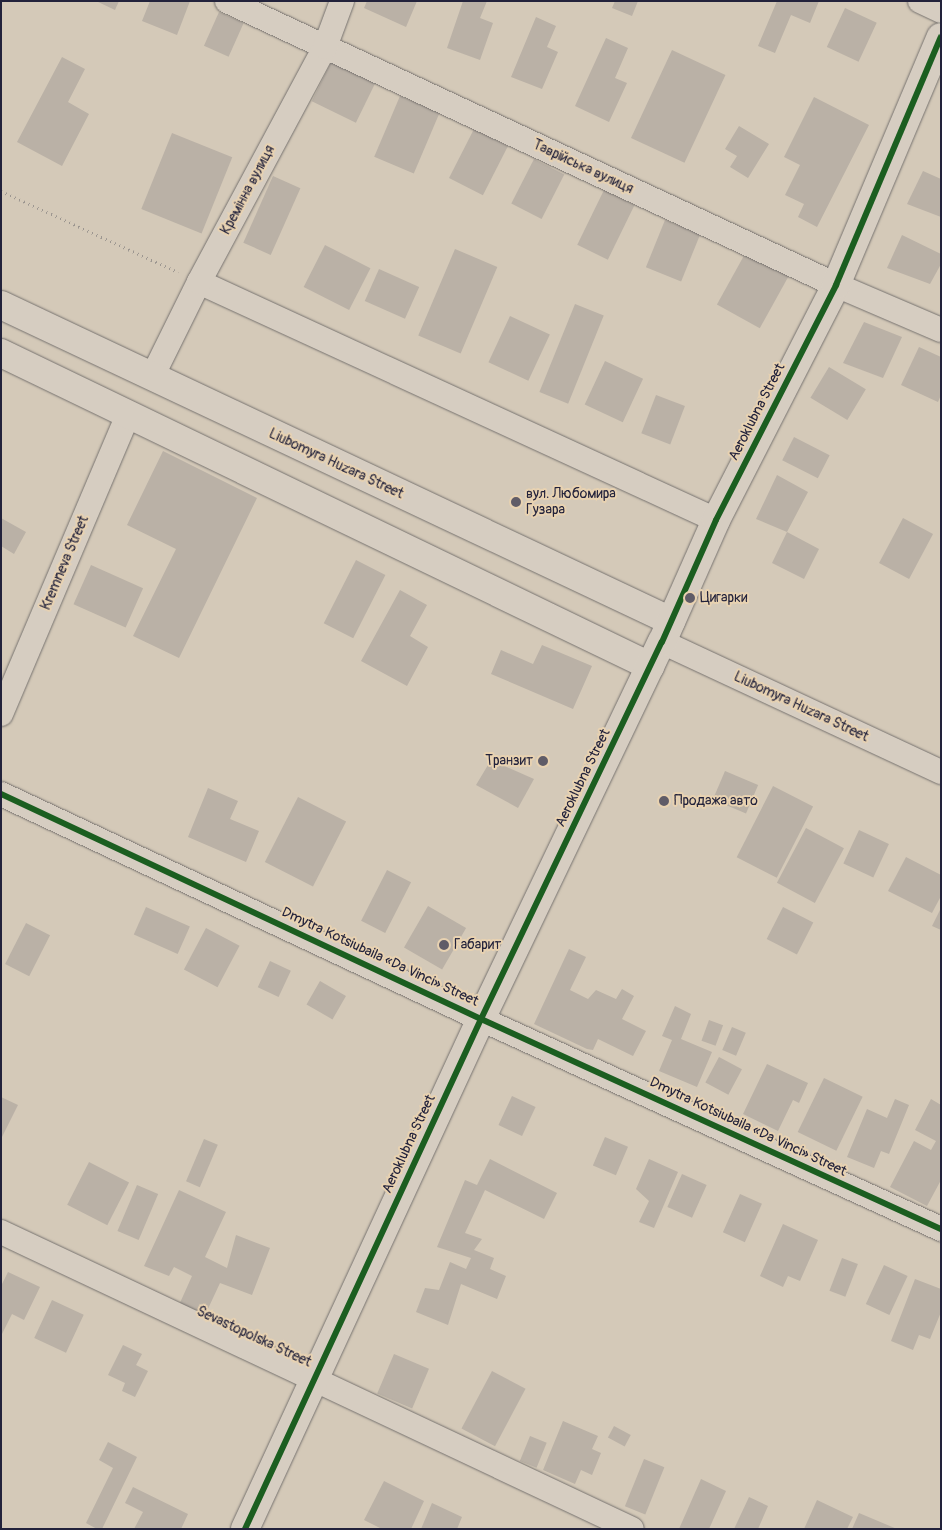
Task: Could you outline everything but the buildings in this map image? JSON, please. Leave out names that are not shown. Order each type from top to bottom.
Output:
[{"type":"street","name":"Таврійська вулиця","points":[[227,1],[836,285],[941,330]]},
{"type":"street","name":"Кремінна вулиця","points":[[152,377],[199,282],[325,46],[342,1]]},
{"type":"street","points":[[920,1],[941,11]]},
{"type":"street","name":"Aeroklubna Street","points":[[245,1529],[481,1018],[667,632],[716,520],[836,285],[941,36]]},
{"type":"street","points":[[199,282],[716,520]]},
{"type":"street","name":"Liubomyra Huzara Street","points":[[1,305],[152,377],[667,632],[941,772]]},
{"type":"street","points":[[1,353],[129,413],[650,666]]},
{"type":"street","name":"Kremneva Street","points":[[1,714],[129,413]]},
{"type":"street","name":"Dmytra Kotsiubaila «Da Vinci» Street","points":[[1,794],[481,1018],[941,1229]]},
{"type":"street","name":"Sevastopolska Street","points":[[1,1232],[632,1529]]},
{"type":"path","points":[[1,191],[199,282]]},
{"type":"cycle path","points":[[245,1529],[481,1019],[662,642],[716,520],[836,285],[941,37]]},
{"type":"cycle path","points":[[1,794],[481,1019],[941,1229]]},
{"type":"place","name":"вул. Любомира Гузара","points":[[516,502]]},
{"type":"place","name":"Цигарки","points":[[690,598]]},
{"type":"place","name":"Транзит","points":[[543,761]]},
{"type":"place","name":"Продажа авто","points":[[664,801]]},
{"type":"place","name":"Габарит","points":[[444,945]]}]
